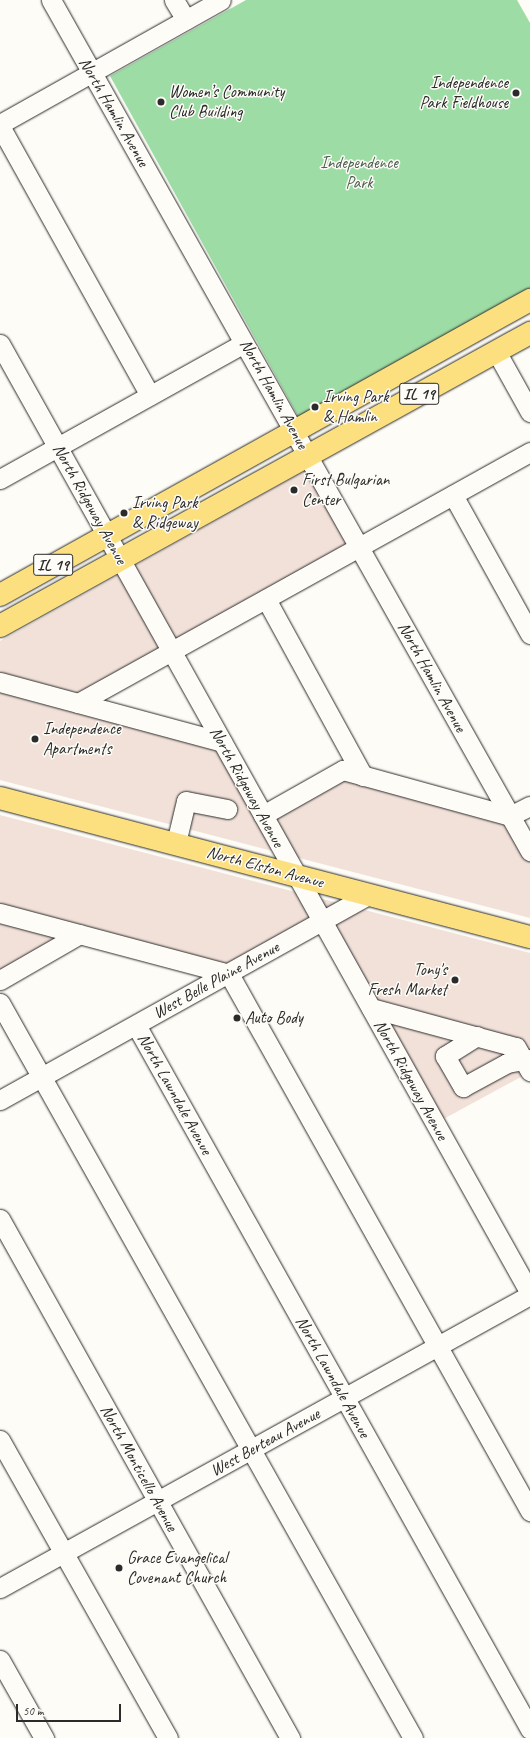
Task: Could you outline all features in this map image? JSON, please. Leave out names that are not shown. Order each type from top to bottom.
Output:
[{"type":"main road","name":"IL 19","points":[[0,595],[530,300]]},
{"type":"main road","points":[[482,327],[496,351]]},
{"type":"main road","name":"IL 19","points":[[0,626],[530,333]]},
{"type":"main road","name":"North Elston Avenue","points":[[0,798],[530,937]]},
{"type":"street","name":"North Hamlin Avenue","points":[[51,0],[530,851]]},
{"type":"street","points":[[174,0],[186,20]]},
{"type":"street","points":[[150,395],[0,125],[221,0]]},
{"type":"street","points":[[0,478],[244,342]]},
{"type":"street","points":[[496,351],[530,412]]},
{"type":"street","name":"North Ridgeway Avenue","points":[[2,353],[107,535],[530,1294]]},
{"type":"street","points":[[78,703],[530,452]]},
{"type":"street","points":[[453,495],[530,634]]},
{"type":"street","points":[[266,599],[363,776]]},
{"type":"street","points":[[0,682],[222,742]]},
{"type":"street","points":[[263,815],[343,770],[510,816],[530,806]]},
{"type":"street","points":[[176,843],[186,800],[227,809]]},
{"type":"street","name":"West Belle Plaine Avenue","points":[[0,1100],[369,895]]},
{"type":"street","points":[[0,913],[228,974],[530,1511]]},
{"type":"street","points":[[0,980],[80,934]]},
{"type":"street","points":[[0,1004],[413,1738]]},
{"type":"street","points":[[371,1008],[516,1047],[528,1064]]},
{"type":"street","name":"North Lawndale Avenue","points":[[136,1025],[530,1729]]},
{"type":"street","points":[[477,1036],[445,1056],[463,1088],[507,1063],[528,1064]]},
{"type":"street","name":"North Monticello Avenue","points":[[0,1219],[290,1738]]},
{"type":"street","name":"West Berteau Avenue","points":[[0,1588],[345,1398],[530,1294]]},
{"type":"street","points":[[0,1440],[168,1738]]},
{"type":"street","points":[[0,1660],[44,1738]]},
{"type":"shaded area","points":[[312,467],[356,547],[74,703],[222,744],[263,817],[342,773],[509,820],[530,857],[530,918],[0,780],[0,641]]},
{"type":"shaded area","points":[[0,815],[530,953],[530,1072],[438,1122],[325,919],[230,971],[83,933],[0,978]]},
{"type":"green space","name":"Independence Park","points":[[246,0],[517,0],[530,23],[530,289],[299,418],[110,76]]},
{"type":"place","name":"Independence Park Fieldhouse","points":[[516,93]]},
{"type":"place","name":"Women’s Community Club Building","points":[[161,102]]},
{"type":"place","name":"Irving Park & Hamlin","points":[[315,407]]},
{"type":"place","name":"First Bulgarian Center","points":[[294,490]]},
{"type":"place","name":"Irving Park & Ridgeway","points":[[124,513]]},
{"type":"place","name":"Independence Apartments","points":[[35,739]]},
{"type":"place","name":"Tony's Fresh Market","points":[[455,980]]},
{"type":"place","name":"Auto Body","points":[[237,1018]]},
{"type":"place","name":"Grace Evangelical Covenant Church","points":[[119,1568]]}]
